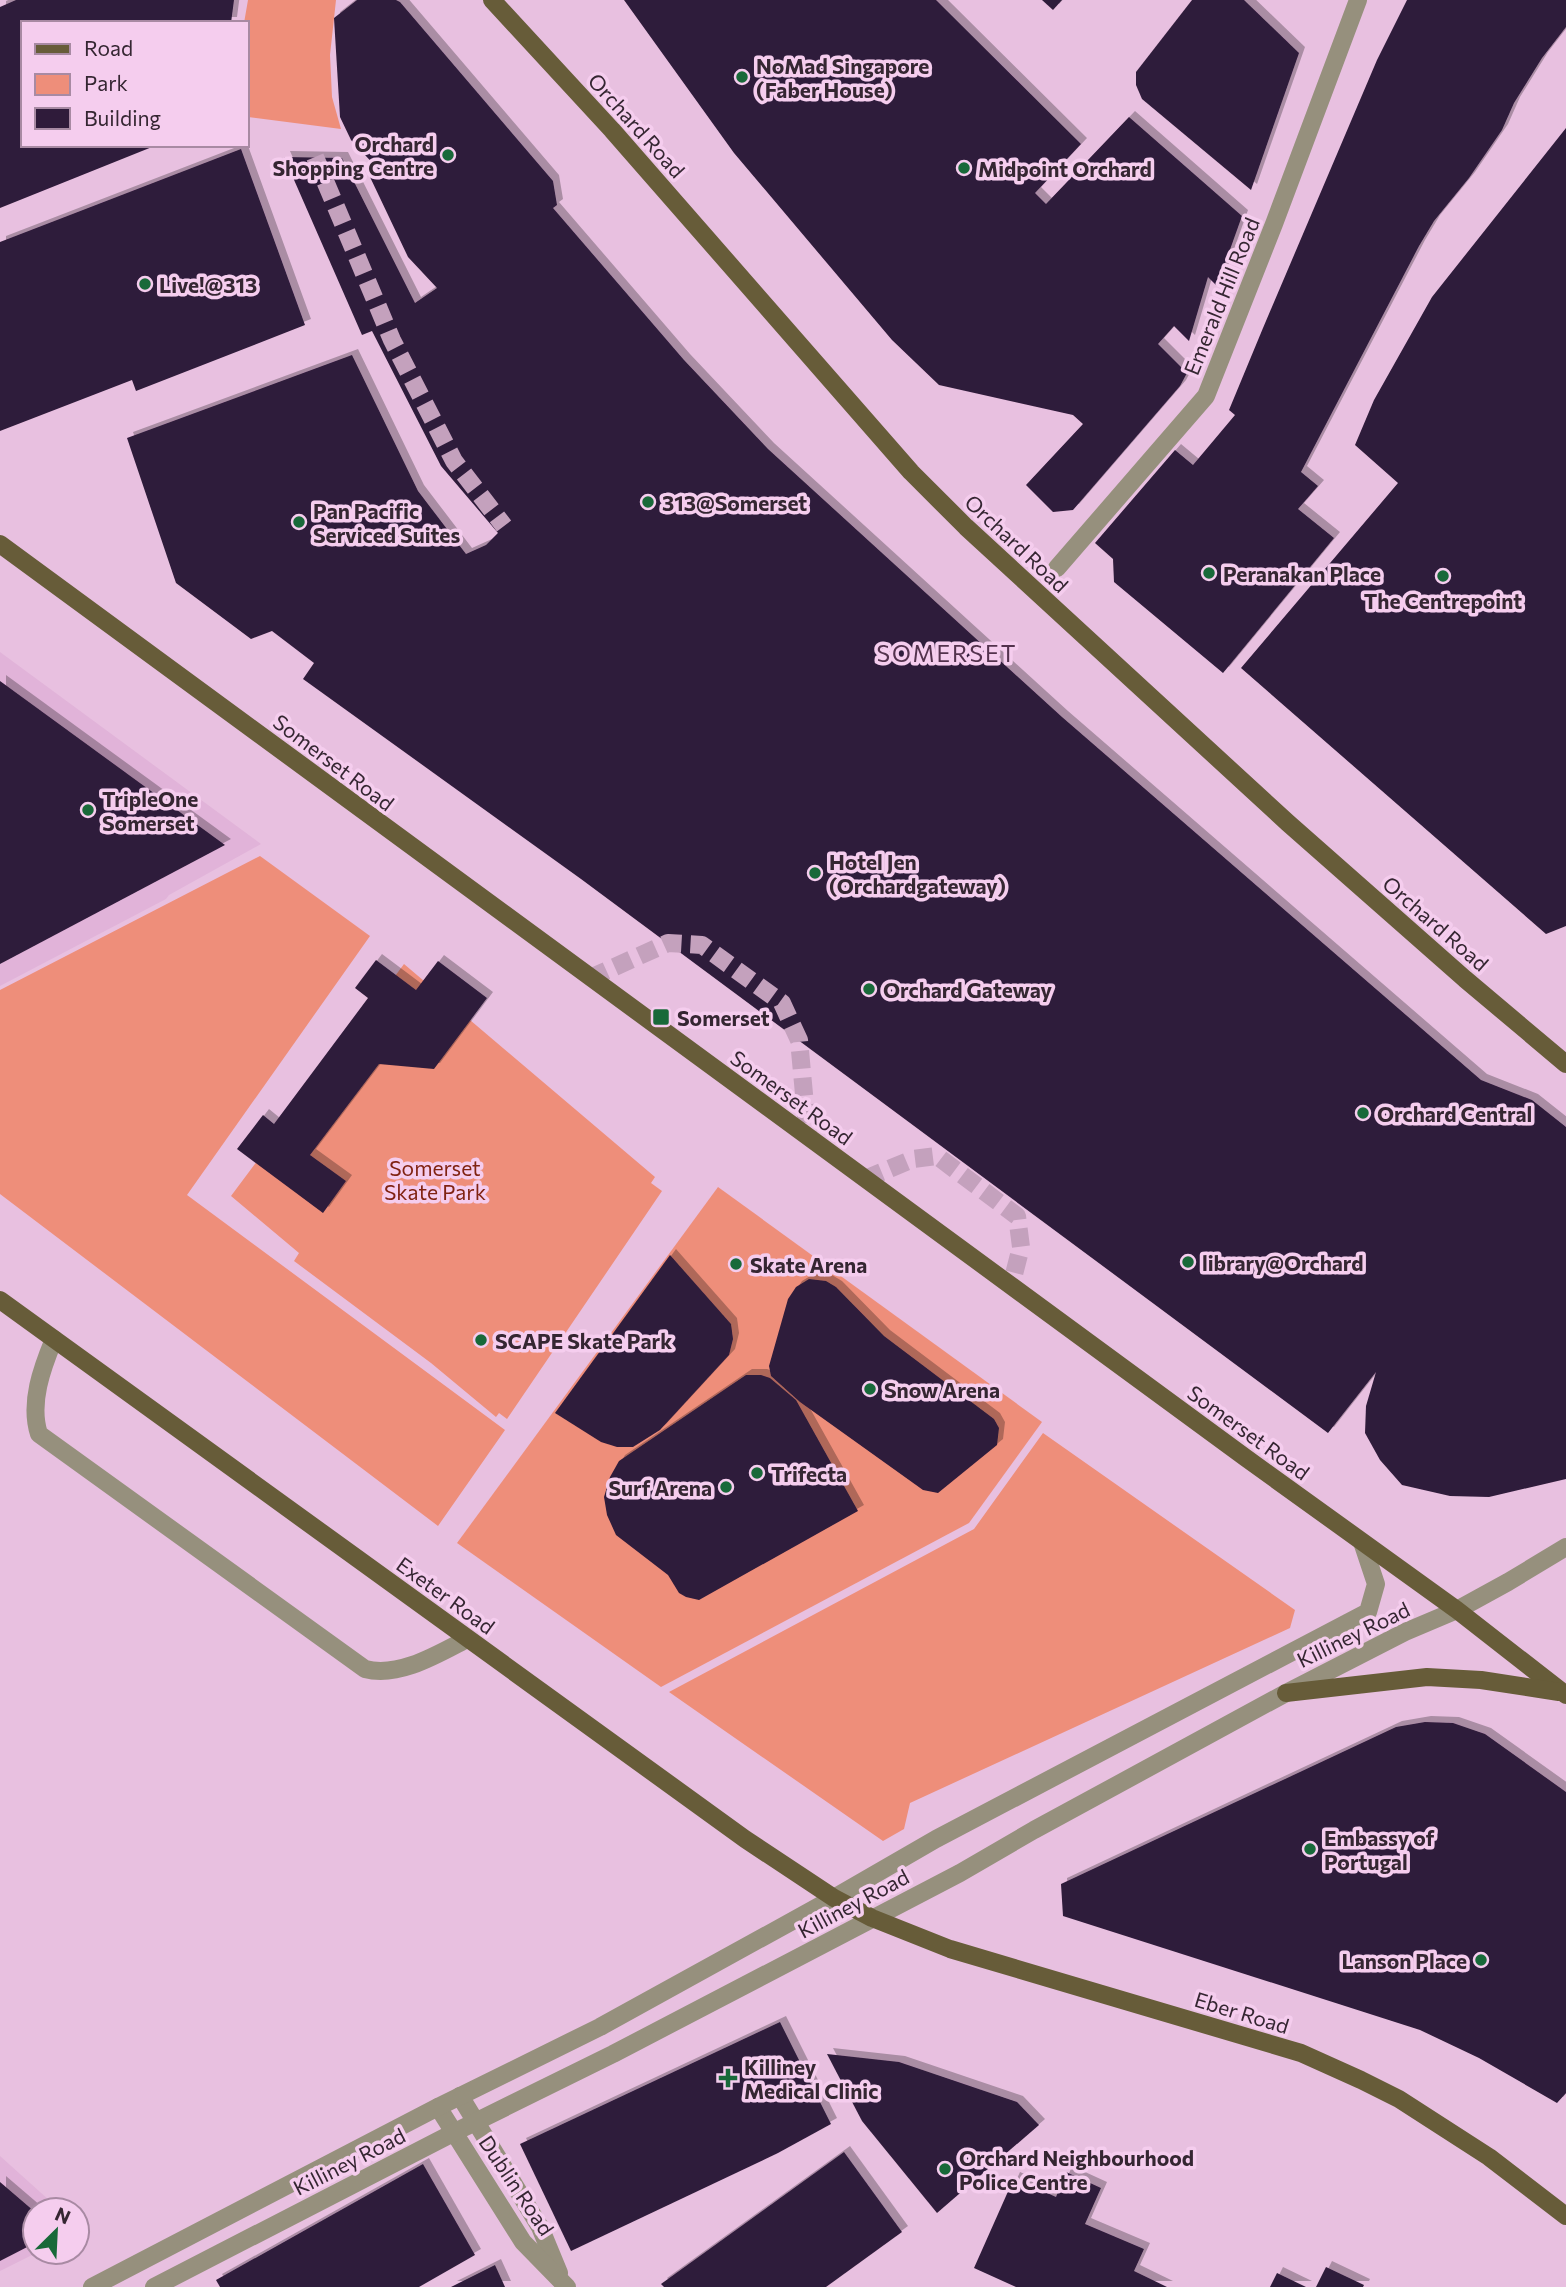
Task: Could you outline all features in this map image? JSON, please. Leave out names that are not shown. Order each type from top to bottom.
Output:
[{"type":"main road","name":"Orchard Road","points":[[492,0],[612,130],[911,472],[966,527],[1298,832],[1566,1064]]},
{"type":"main road","name":"Somerset Road","points":[[0,544],[317,779],[1457,1610],[1564,1694]]},
{"type":"main road","name":"Exeter Road","points":[[0,1300],[745,1839],[834,1898],[872,1918]]},
{"type":"main road","points":[[1286,1693],[1427,1677],[1481,1680],[1564,1694]]},
{"type":"main road","name":"Eber Road","points":[[872,1918],[982,1961],[1301,2053],[1399,2099],[1489,2157],[1566,2216]]},
{"type":"street","name":"Emerald Hill Road","points":[[1057,568],[1206,396],[1358,0]]},
{"type":"street","points":[[54,1339],[42,1368],[34,1419],[39,1434],[50,1442],[365,1669],[386,1672],[434,1656],[467,1639]]},
{"type":"street","name":"Killiney Road","points":[[92,2287],[438,2107],[600,2027],[936,1839],[1368,1612],[1376,1584],[1362,1542]]},
{"type":"street","name":"Killiney Road","points":[[154,2287],[625,2048],[960,1873],[1286,1693],[1405,1632],[1457,1610],[1566,1547]]},
{"type":"street","name":"Dublin Road","points":[[460,2096],[540,2227],[565,2285]]},
{"type":"street","name":"Dublin Road","points":[[438,2107],[523,2242],[565,2285]]},
{"type":"shaded area","name":"TripleOne Somerset","points":[[0,652],[261,844],[166,899],[0,986]]},
{"type":"shaded area","points":[[0,2156],[44,2196],[21,2196],[21,2260],[0,2271]]},
{"type":"green space","points":[[248,0],[336,0],[330,55],[332,97],[341,129],[248,117],[248,21],[244,21]]},
{"type":"green space","points":[[260,856],[370,936],[187,1195],[505,1430],[438,1526],[0,1194],[0,990]]},
{"type":"green space","name":"Somerset Skate Park","points":[[404,964],[655,1177],[651,1183],[662,1191],[507,1419],[499,1413],[496,1417],[431,1363],[294,1261],[299,1253],[231,1196]]},
{"type":"green space","name":"Trifecta","points":[[718,1187],[1042,1422],[969,1523],[661,1687],[457,1543]]},
{"type":"green space","points":[[1043,1433],[1295,1610],[1290,1628],[910,1803],[904,1829],[883,1841],[669,1692],[974,1529]]},
{"type":"building","points":[[16,0],[234,0],[231,21],[21,21],[21,147],[152,147],[0,208],[0,7]]},
{"type":"building","points":[[357,0],[400,2],[553,181],[557,205],[553,208],[684,360],[768,449],[1062,717],[1481,1080],[1532,1100],[1566,1127],[1566,1479],[1489,1497],[1450,1496],[1402,1485],[1380,1460],[1365,1433],[1366,1406],[1376,1372],[1328,1433],[581,879],[303,679],[314,663],[272,631],[251,639],[176,583],[127,438],[352,355],[418,491],[466,554],[486,545],[498,533],[441,466],[372,331],[362,335],[284,157],[342,158],[415,303],[437,288],[408,257],[370,177],[379,170],[351,140],[340,117],[334,18]]},
{"type":"building","points":[[624,0],[936,0],[1081,144],[1035,193],[1046,204],[1129,117],[1242,216],[1217,286],[1208,277],[1189,341],[1174,326],[1158,344],[1187,373],[1180,386],[1073,510],[1053,512],[1026,485],[1083,424],[1073,415],[939,385],[892,340],[734,153]]},
{"type":"building","points":[[1042,0],[1062,0],[1053,10]]},
{"type":"building","points":[[1192,0],[1244,0],[1299,53],[1251,190],[1142,99],[1136,85],[1136,72]]},
{"type":"building","points":[[1407,0],[1566,0],[1566,27],[1542,58],[1514,103],[1502,130],[1469,178],[1434,221],[1419,246],[1301,472],[1318,486],[1298,509],[1334,538],[1223,673],[1114,582],[1113,559],[1095,543],[1175,450],[1193,465],[1235,415],[1229,410],[1377,60]]},
{"type":"building","name":"The Centrepoint","points":[[1566,128],[1566,926],[1546,934],[1241,668],[1398,483],[1355,445],[1374,400],[1432,297]]},
{"type":"building","name":"Live!@313","points":[[241,149],[305,325],[136,391],[132,380],[0,431],[0,242]]},
{"type":"building","name":"TripleOne Somerset","points":[[0,681],[225,845],[0,964]]},
{"type":"building","points":[[376,960],[416,990],[438,961],[487,998],[434,1069],[379,1064],[310,1155],[346,1181],[323,1213],[237,1149],[263,1115],[274,1124],[368,998],[355,988]]},
{"type":"building","points":[[670,1255],[731,1324],[733,1339],[729,1355],[660,1430],[633,1447],[617,1447],[601,1442],[555,1413]]},
{"type":"building","name":"Snow Arena","points":[[809,1279],[826,1281],[836,1287],[884,1336],[994,1419],[999,1428],[997,1445],[938,1493],[923,1490],[800,1402],[771,1376],[769,1366],[788,1299],[796,1287]]},
{"type":"building","name":"Surf Arena","points":[[746,1375],[770,1378],[796,1400],[858,1511],[699,1600],[686,1597],[679,1593],[668,1575],[616,1535],[607,1515],[604,1497],[610,1477],[619,1461]]},
{"type":"building","points":[[1425,1722],[1453,1723],[1485,1734],[1566,1792],[1566,2093],[1557,2103],[1479,2058],[1420,2030],[1063,1916],[1061,1884],[1396,1727]]},
{"type":"building","points":[[780,2022],[831,2124],[778,2153],[571,2251],[520,2144]]},
{"type":"building","name":"Orchard Neighbourhood Police Centre","points":[[827,2054],[899,2062],[1017,2102],[1039,2125],[937,2213],[862,2121]]},
{"type":"building","points":[[844,2152],[902,2232],[826,2287],[664,2287],[661,2284]]},
{"type":"building","points":[[423,2164],[475,2255],[419,2287],[220,2287],[216,2280]]},
{"type":"building","points":[[1066,2172],[1101,2188],[1085,2224],[1144,2249],[1134,2271],[1167,2287],[1016,2287],[974,2268],[1014,2178],[1056,2197]]},
{"type":"building","points":[[0,2182],[21,2200],[21,2250],[0,2261]]},
{"type":"building","points":[[495,2265],[505,2287],[451,2287]]},
{"type":"building","points":[[1326,2267],[1364,2285],[1363,2287],[1316,2287]]},
{"type":"building","points":[[1277,2273],[1306,2287],[1270,2287]]},
{"type":"tunnel","points":[[315,157],[392,340],[454,461],[504,526]]},
{"type":"tunnel","points":[[590,978],[668,943],[702,945],[782,1003],[799,1040],[808,1137]]},
{"type":"tunnel","points":[[865,1179],[913,1159],[937,1156],[1017,1216],[1021,1247],[1011,1286]]},
{"type":"place","name":"NoMad Singapore (Faber House)","points":[[742,77]]},
{"type":"place","name":"Orchard Shopping Centre","points":[[448,155]]},
{"type":"place","name":"Midpoint Orchard","points":[[964,168]]},
{"type":"place","name":"Live!@313","points":[[145,284]]},
{"type":"place","name":"313@Somerset","points":[[648,502]]},
{"type":"place","name":"Pan Pacific Serviced Suites","points":[[299,522]]},
{"type":"place","name":"Peranakan Place","points":[[1209,573]]},
{"type":"place","name":"The Centrepoint","points":[[1443,576]]},
{"type":"place","name":"TripleOne Somerset","points":[[88,810]]},
{"type":"place","name":"Hotel Jen (Orchardgateway)","points":[[815,873]]},
{"type":"place","name":"Orchard Gateway","points":[[869,989]]},
{"type":"place","name":"Somerset","points":[[661,1017]]},
{"type":"place","name":"Orchard Central","points":[[1363,1113]]},
{"type":"place","name":"library@Orchard","points":[[1188,1262]]},
{"type":"place","name":"Skate Arena","points":[[736,1264]]},
{"type":"place","name":"SCAPE Skate Park","points":[[481,1340]]},
{"type":"place","name":"Snow Arena","points":[[870,1389]]},
{"type":"place","name":"Trifecta","points":[[757,1473]]},
{"type":"place","name":"Surf Arena","points":[[726,1487]]},
{"type":"place","name":"Embassy of Portugal","points":[[1310,1849]]},
{"type":"place","name":"Lanson Place","points":[[1481,1960]]},
{"type":"place","name":"Killiney Medical Clinic","points":[[728,2078]]},
{"type":"place","name":"Orchard Neighbourhood Police Centre","points":[[945,2169]]},
{"type":"district","name":"SOMERSET","points":[[947,653]]}]
